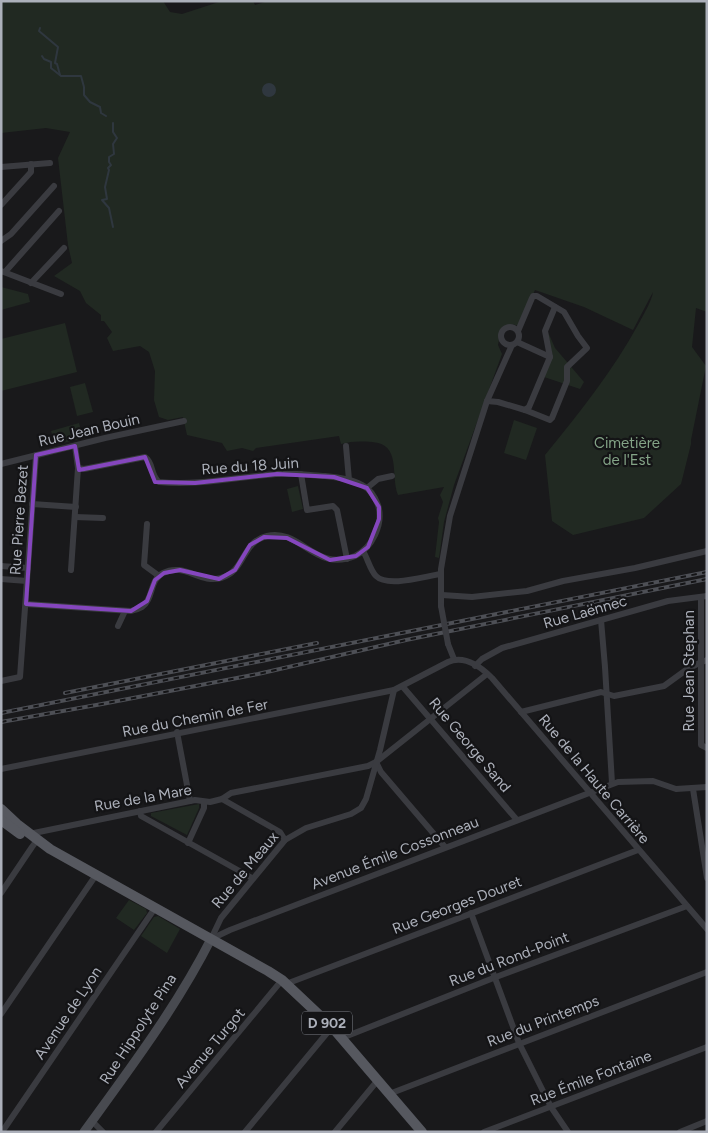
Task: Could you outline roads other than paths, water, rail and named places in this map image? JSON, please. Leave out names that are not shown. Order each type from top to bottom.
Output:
[{"type":"main road","name":"D 902","points":[[1,809],[33,838]]},
{"type":"main road","name":"D 902","points":[[1,820],[284,982],[332,1027],[422,1132]]},
{"type":"main road","name":"Rue Hippolyte Pina","points":[[84,1132],[145,1049],[211,939]]},
{"type":"street","points":[[1,167],[50,163]]},
{"type":"street","points":[[1,205],[31,172],[31,164]]},
{"type":"street","points":[[1,241],[11,234],[54,186]]},
{"type":"street","points":[[59,211],[3,271],[61,294]]},
{"type":"street","points":[[31,283],[64,248]]},
{"type":"street","points":[[394,690],[454,659],[448,644],[441,606],[441,574],[450,516],[487,401],[519,336],[518,331],[532,298],[534,296],[564,312],[587,348],[567,367],[566,381],[552,418],[546,420],[525,410],[487,401]]},
{"type":"street","points":[[525,410],[529,407],[550,357],[546,331],[555,307]]},
{"type":"street","points":[[518,331],[510,327],[502,331],[500,337],[503,343],[514,344],[550,357]]},
{"type":"street","name":"Rue Jean Bouin","points":[[1,464],[184,421]]},
{"type":"street","points":[[71,570],[78,468],[75,446]]},
{"type":"street","points":[[346,446],[349,480]]},
{"type":"street","name":"Rue Pierre Bezet","points":[[1,681],[20,677],[36,455]]},
{"type":"street","name":"Rue du 18 Juin","points":[[78,468],[84,469],[143,458],[148,459],[155,480],[158,482],[195,483],[277,474],[301,474],[349,480],[358,482],[368,488]]},
{"type":"street","points":[[301,474],[308,510],[333,506],[337,510],[347,558]]},
{"type":"street","points":[[26,604],[131,611],[143,606],[147,601],[155,580],[159,576],[172,570],[180,570],[209,580],[228,576],[235,570],[250,545],[259,538],[273,535],[288,538],[327,560],[339,561],[363,551],[373,539],[379,519],[379,507],[368,488],[378,479],[392,476]]},
{"type":"street","points":[[32,504],[76,507]]},
{"type":"street","points":[[75,517],[103,518]]},
{"type":"street","points":[[147,524],[144,565],[159,576]]},
{"type":"street","points":[[363,551],[375,575],[382,580],[398,581],[441,574]]},
{"type":"street","points":[[442,594],[472,597],[527,591],[562,581],[635,568],[707,551]]},
{"type":"street","points":[[1,566],[28,568]]},
{"type":"street","points":[[1,578],[27,581]]},
{"type":"street","name":"Rue Laënnec","points":[[475,666],[482,658],[502,648],[668,601],[704,597]]},
{"type":"street","name":"Rue Jean Stephan","points":[[704,597],[704,746]]},
{"type":"street","points":[[118,626],[125,611]]},
{"type":"street","points":[[601,620],[612,783]]},
{"type":"street","name":"Rue de la Haute Carrière","points":[[454,659],[464,660],[487,674],[707,929]]},
{"type":"street","points":[[521,712],[602,692],[614,696],[664,686],[686,670],[704,661]]},
{"type":"street","points":[[445,848],[382,772],[376,762],[487,674]]},
{"type":"street","name":"Rue George Sand","points":[[403,687],[517,820]]},
{"type":"street","name":"Rue du Chemin de Fer","points":[[1,769],[394,690]]},
{"type":"street","name":"Rue de Meaux","points":[[211,939],[221,918],[285,840],[306,828],[351,814],[361,808],[366,799],[394,690]]},
{"type":"street","points":[[177,734],[190,801]]},
{"type":"street","name":"Rue de la Mare","points":[[33,838],[140,811],[190,801],[201,800],[210,802],[222,799],[231,793],[368,766],[376,762]]},
{"type":"street","name":"Avenue Émile Cossonneau","points":[[211,939],[612,783],[653,781],[676,789],[707,787]]},
{"type":"street","points":[[693,789],[707,878]]},
{"type":"street","points":[[222,799],[280,832],[285,840]]},
{"type":"street","points":[[188,842],[204,808],[204,802]]},
{"type":"street","points":[[140,811],[141,816],[252,878]]},
{"type":"street","points":[[1,893],[33,838]]},
{"type":"street","name":"Rue Georges Douret","points":[[284,982],[638,850]]},
{"type":"street","points":[[1,1014],[96,875]]},
{"type":"street","name":"Rue du Rond-Point","points":[[342,1038],[496,977],[687,906]]},
{"type":"street","name":"Avenue de Lyon","points":[[2,1132],[155,908]]},
{"type":"street","points":[[471,913],[520,1043],[551,1107],[568,1132]]},
{"type":"street","name":"Rue du Printemps","points":[[389,1094],[707,972]]},
{"type":"street","name":"Avenue Turgot","points":[[156,1132],[284,982]]},
{"type":"street","points":[[245,1132],[332,1027]]},
{"type":"street","name":"Rue Émile Fontaine","points":[[484,1132],[707,1047]]},
{"type":"street","points":[[335,1132],[378,1080]]},
{"type":"street","points":[[92,1121],[103,1132]]},
{"type":"street","points":[[680,1132],[707,1121]]},
{"type":"waterway","points":[[40,28],[39,31],[58,47],[55,63],[60,75]]},
{"type":"waterway","points":[[42,56],[51,62],[51,68],[61,76],[81,76],[84,95],[90,102],[100,107],[101,113],[106,116]]},
{"type":"waterway","points":[[113,123],[113,132],[117,138],[113,144],[114,154],[109,157],[111,165],[108,168],[105,187],[107,199],[102,200],[109,208],[113,227]]},
{"type":"railway","points":[[1,713],[707,572]]},
{"type":"railway","points":[[1,722],[258,674],[406,640],[707,579]]},
{"type":"railway","points":[[65,693],[317,643]]},
{"type":"park label","name":"Cimetière de l'Est","points":[[627,452]]}]
